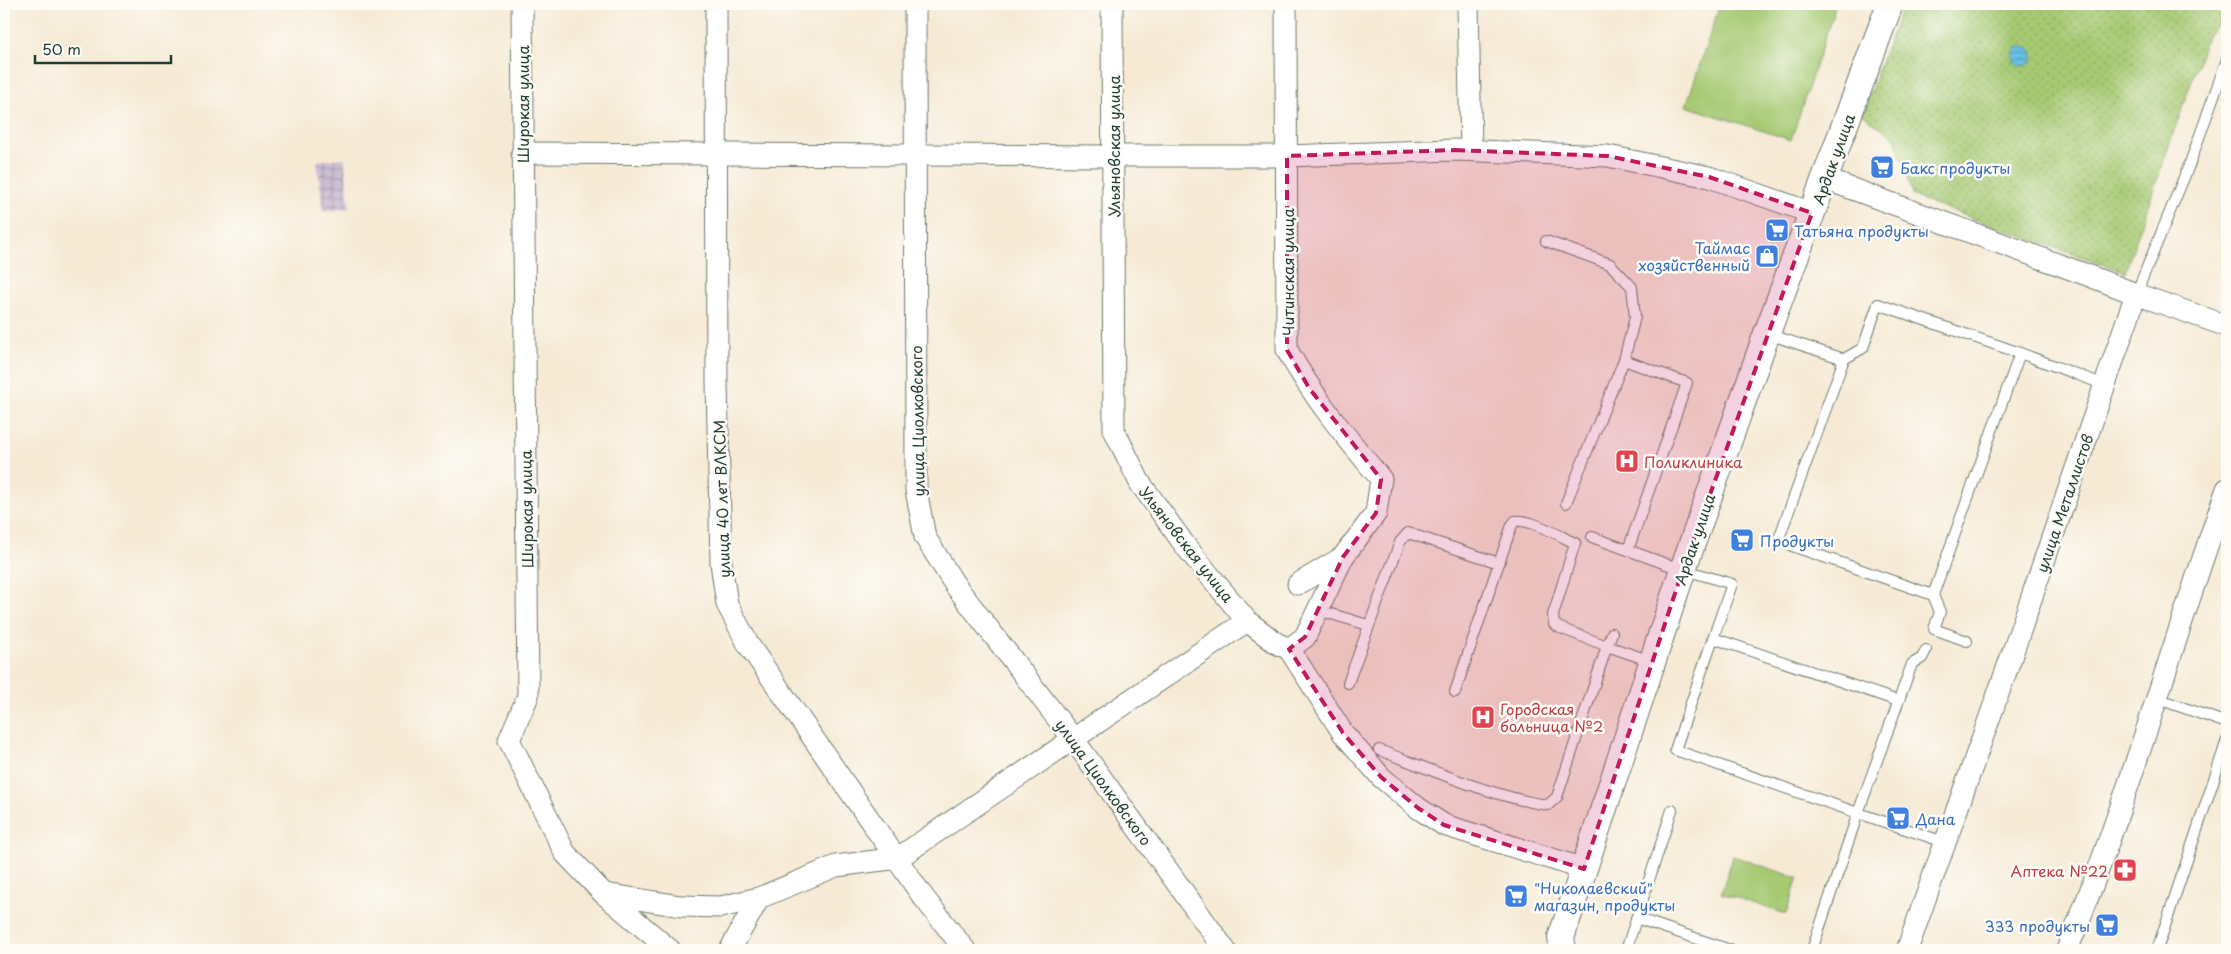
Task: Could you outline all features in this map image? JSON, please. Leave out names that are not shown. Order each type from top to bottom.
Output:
[{"type":"street","name":"Широкая улица","points":[[522,4],[528,696],[509,740],[565,853],[604,894],[670,950]]},
{"type":"street","name":"улица 40 лет ВЛКСМ","points":[[716,4],[717,383],[721,563],[727,604],[748,644],[922,894],[965,950]]},
{"type":"street","name":"улица Циолковского","points":[[915,4],[916,490],[925,537],[955,585],[1074,740],[1225,950]]},
{"type":"street","name":"Ульяновская улица","points":[[1112,4],[1114,430],[1140,483],[1187,548],[1248,621],[1276,643],[1289,649],[1343,733],[1381,777],[1418,808],[1444,825],[1584,869]]},
{"type":"street","name":"Читинская улица","points":[[1286,4],[1287,350],[1309,388],[1338,428],[1381,479],[1376,513],[1343,557]]},
{"type":"street","points":[[1468,4],[1471,150]]},
{"type":"street","name":"Ардак улица","points":[[1562,944],[1584,869],[1651,661],[1683,569],[1767,333],[1890,4]]},
{"type":"street","points":[[522,153],[1287,156],[1471,150],[1608,156],[1710,177],[1812,213]]},
{"type":"street","points":[[1825,179],[2227,326]]},
{"type":"street","name":"улица Металлистов","points":[[1906,950],[2008,666],[2136,294]]},
{"type":"street","points":[[2067,950],[2083,912],[2226,498]]},
{"type":"street","points":[[1298,584],[1343,557]]},
{"type":"street","points":[[1289,649],[1305,637],[1343,557]]},
{"type":"street","points":[[604,894],[681,906],[721,907],[759,898],[836,866],[898,858],[1248,621]]},
{"type":"street","points":[[730,950],[759,898]]},
{"type":"lane","name":"улица Металлистов","points":[[2136,294],[2190,163],[2227,59]]},
{"type":"lane","points":[[1546,241],[1610,264],[1632,287],[1635,317],[1624,360],[1566,503]]},
{"type":"lane","points":[[1933,595],[1778,541],[1844,359],[1863,348],[1878,304],[2105,385]]},
{"type":"lane","points":[[1767,333],[1844,359]]},
{"type":"lane","points":[[1967,641],[1934,629],[1940,612],[1933,595],[2020,354]]},
{"type":"lane","points":[[1624,360],[1687,383],[1628,550]]},
{"type":"lane","points":[[1455,692],[1512,525],[1515,521],[1520,520],[1575,542],[1553,616],[1554,624],[1607,646],[1651,661]]},
{"type":"lane","points":[[1348,683],[1400,542],[1408,533],[1499,564]]},
{"type":"lane","points":[[1592,538],[1732,584],[1676,750],[1944,842]]},
{"type":"lane","points":[[1318,610],[1368,626]]},
{"type":"lane","points":[[1379,750],[1494,792],[1533,803],[1548,805],[1557,796],[1612,633]]},
{"type":"lane","points":[[1713,638],[1898,702]]},
{"type":"lane","points":[[1812,950],[1858,813],[1912,664],[1922,658],[1926,650]]},
{"type":"lane","points":[[2156,698],[2227,723]]},
{"type":"lane","points":[[2157,950],[2227,740]]},
{"type":"lane","points":[[1626,950],[1672,810]]},
{"type":"lane","points":[[1636,918],[1730,950]]},
{"type":"highlighted area","points":[[1455,150],[1608,156],[1709,177],[1812,213],[1683,569],[1584,869],[1444,825],[1418,808],[1381,777],[1343,733],[1289,649],[1305,637],[1343,557],[1376,513],[1381,479],[1309,388],[1287,350],[1287,156]]},
{"type":"shaded area","points":[[344,158],[350,208],[323,211],[317,161]]},
{"type":"green space","points":[[1720,4],[1836,4],[1791,140],[1686,106]]},
{"type":"green space","points":[[1903,4],[2226,4],[2219,25],[2208,34],[2125,272],[1913,196],[1895,138],[1862,114]]},
{"type":"green space","points":[[1733,856],[1798,878],[1786,914],[1721,893]]},
{"type":"water","points":[[2023,46],[2030,49],[2033,56],[2030,63],[2023,66],[2016,63],[2013,56],[2016,49]]},
{"type":"place","name":"Бакс продукты","points":[[1882,167]]},
{"type":"place","name":"Татьяна продукты","points":[[1777,230]]},
{"type":"place","name":"Таймас хозяйственный","points":[[1767,256]]},
{"type":"place","name":"Поликлиника","points":[[1627,461]]},
{"type":"place","name":"Продукты","points":[[1742,540]]},
{"type":"place","name":"Городская больница №2","points":[[1483,717]]},
{"type":"place","name":"Дана","points":[[1898,818]]},
{"type":"place","name":"Аптека №22","points":[[2125,870]]},
{"type":"place","name":"\"Николаевский\" магазин, продукты","points":[[1516,896]]},
{"type":"place","name":"333 продукты","points":[[2107,925]]}]
